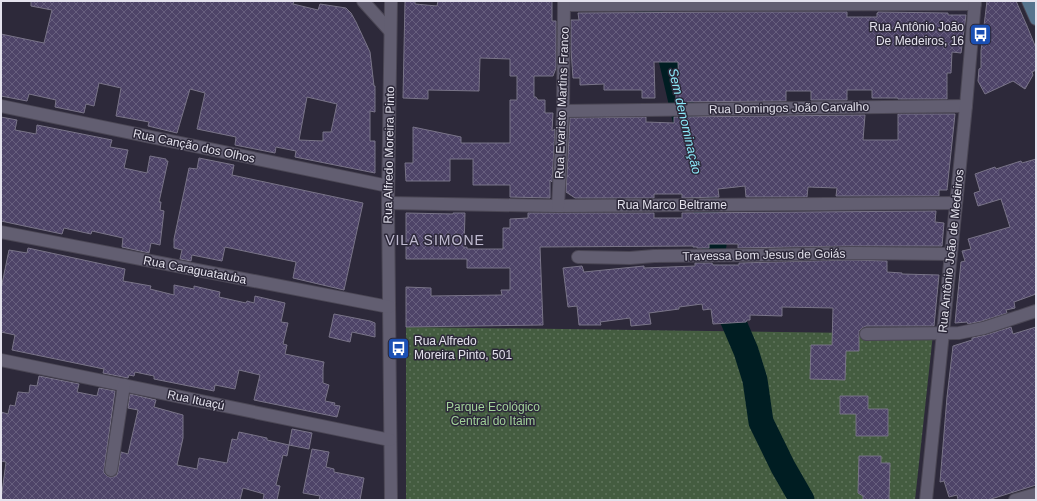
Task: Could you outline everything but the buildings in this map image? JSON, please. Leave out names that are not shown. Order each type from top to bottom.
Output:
[{"type":"main road","points":[[1028,1],[1036,19]]},
{"type":"street","points":[[363,1],[390,31]]},
{"type":"street","name":"Rua Alfredo Moreira Pinto","points":[[391,1],[388,186],[391,500]]},
{"type":"street","points":[[564,3],[975,2]]},
{"type":"street","name":"Rua Antônio João de Medeiros","points":[[926,500],[966,106],[975,2]]},
{"type":"street","name":"Rua Evaristo Martins Franco","points":[[558,206],[563,111],[564,3]]},
{"type":"street","name":"Rua Canção dos Olhos","points":[[1,106],[388,186]]},
{"type":"street","name":"Rua Domingos João Carvalho","points":[[563,111],[966,106]]},
{"type":"street","name":"Rua Marco Beltrame","points":[[388,203],[558,206],[956,203]]},
{"type":"street","name":"Rua Caraguatatuba","points":[[1,232],[389,307]]},
{"type":"street","name":"Travessa Bom Jesus de Goiás","points":[[578,257],[630,258],[654,256],[850,253],[951,254]]},
{"type":"street","points":[[866,334],[959,334],[1036,311]]},
{"type":"street","name":"Rua Ituaçú","points":[[1,360],[390,440]]},
{"type":"street","points":[[111,470],[124,385]]},
{"type":"street","points":[[1015,500],[1036,494]]},
{"type":"green space","name":"Parque Ecológico Central do Itaim","points":[[406,327],[933,334],[915,500],[406,500]]},
{"type":"waterway","name":"Sem denominação","points":[[644,1],[671,59],[714,245]]},
{"type":"waterway","points":[[724,291],[728,309],[746,351],[755,380],[761,422],[783,467],[802,500]]},
{"type":"place","name":"Rua Antônio João De Medeiros, 16","points":[[980,34]]},
{"type":"place","name":"Rua Alfredo Moreira Pinto, 501","points":[[398,348]]},
{"type":"district","name":"VILA SIMONE","points":[[435,240]]}]
